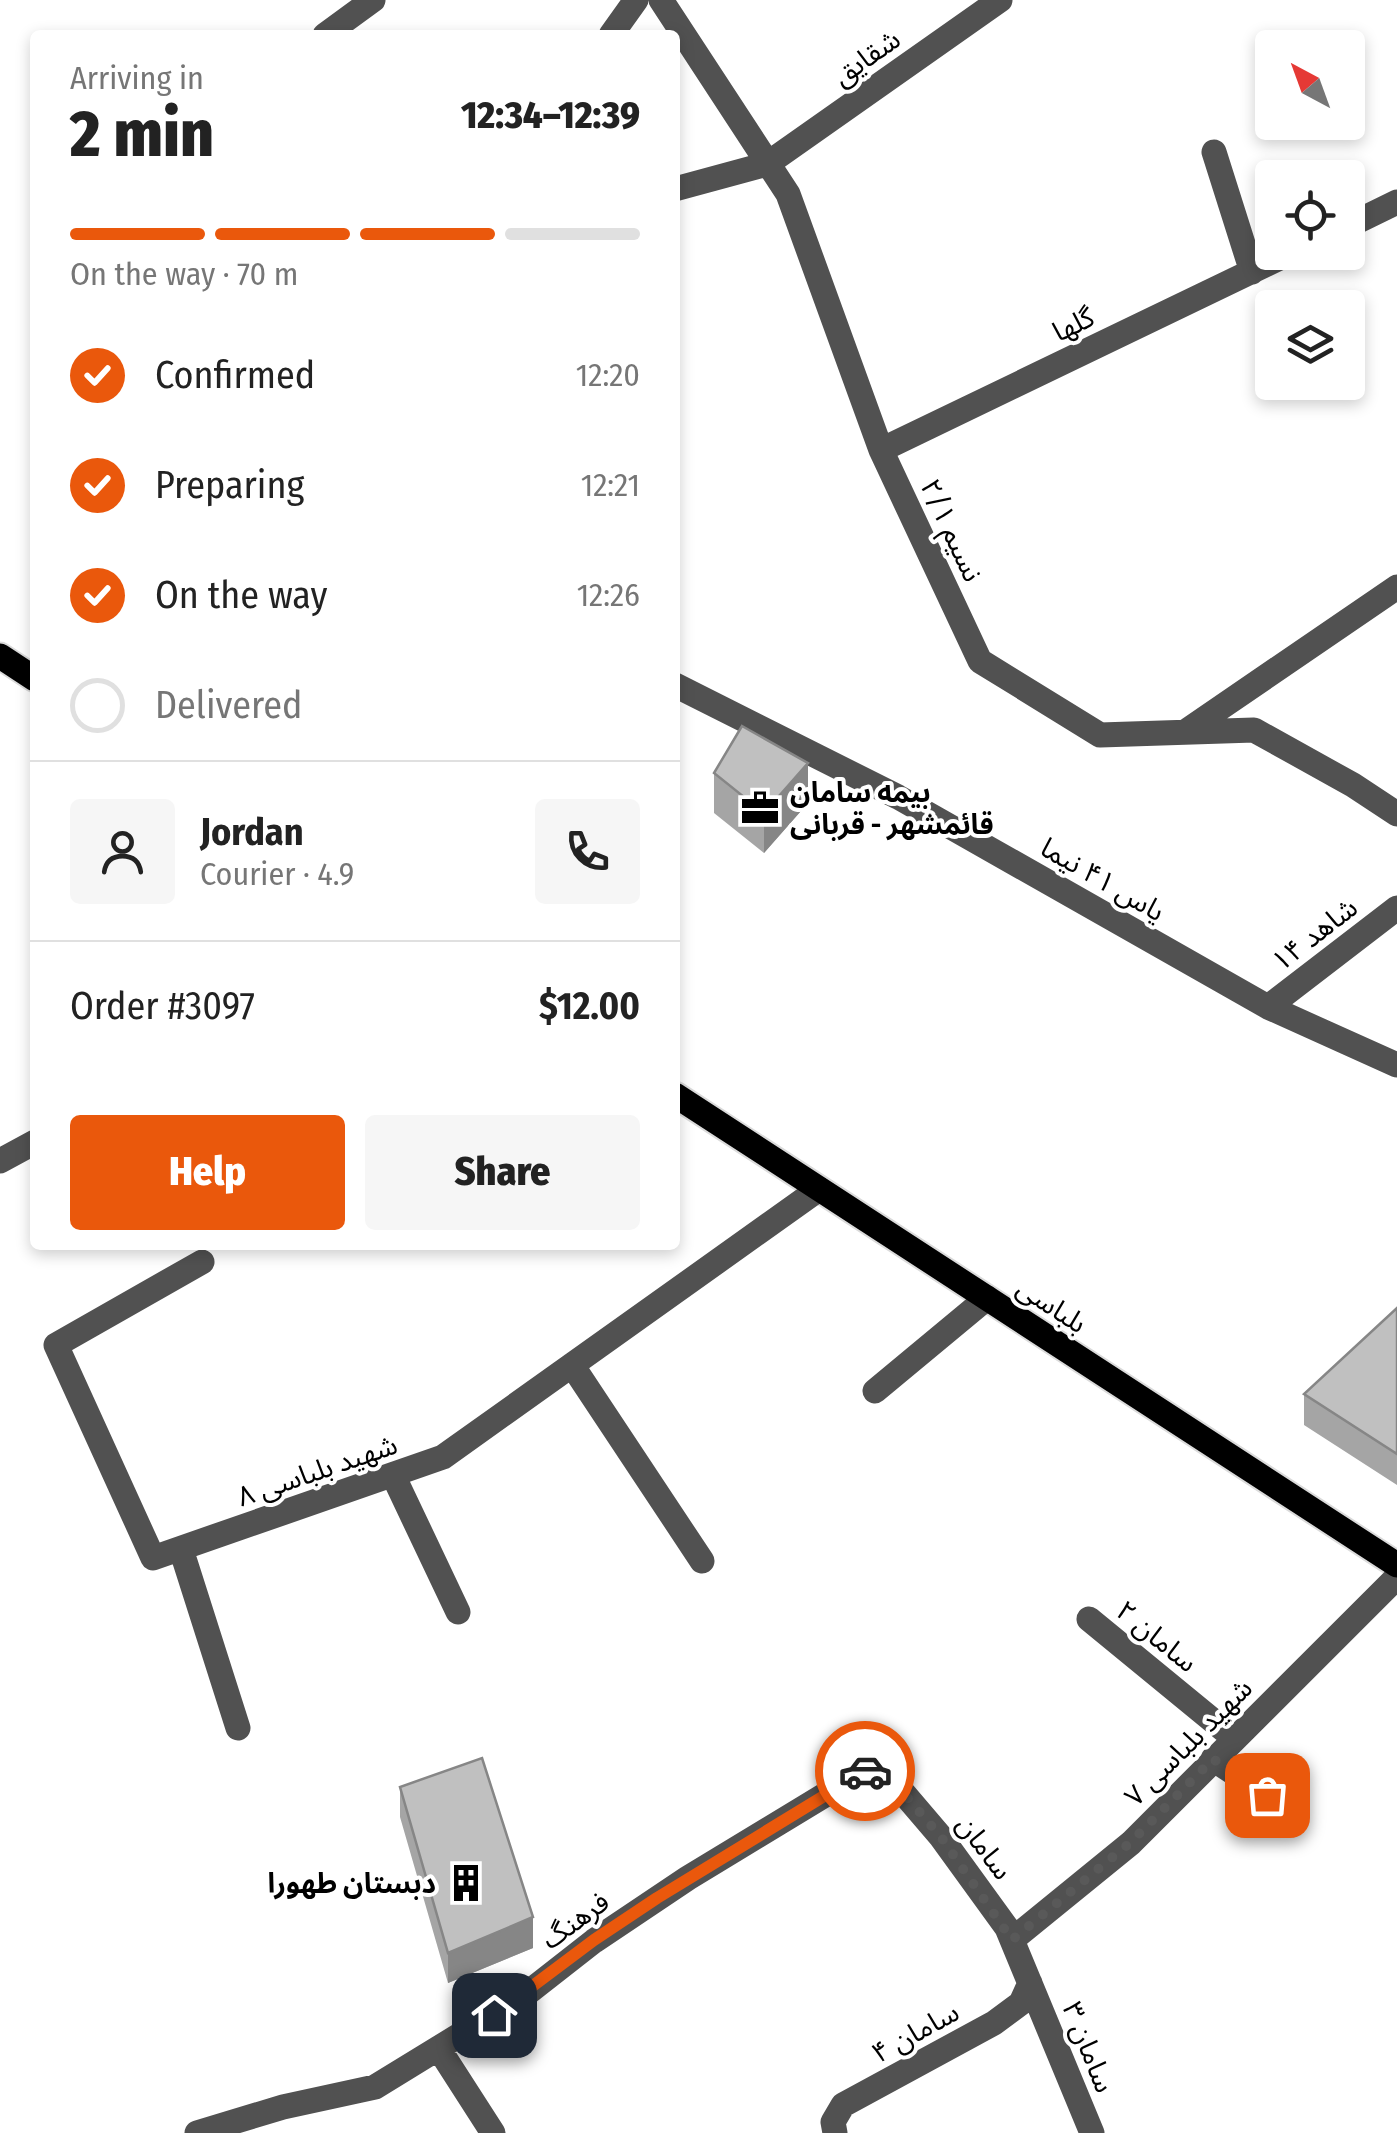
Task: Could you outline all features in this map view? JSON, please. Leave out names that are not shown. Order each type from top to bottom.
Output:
[{"type":"main road","points":[[0,656],[30,675]]},
{"type":"main road","name":"بلباسی","points":[[680,1098],[1397,1565]]},
{"type":"street","points":[[333,30],[373,0]]},
{"type":"street","points":[[615,30],[636,0]]},
{"type":"street","name":"شقایق","points":[[680,189],[767,164],[1000,0]]},
{"type":"street","points":[[658,30],[671,4]]},
{"type":"street","name":"نسیم ۲/۱","points":[[671,4],[788,194],[881,450],[980,660],[1100,734],[1254,730],[1397,814]]},
{"type":"street","points":[[1214,152],[1252,272]]},
{"type":"street","points":[[1365,218],[1397,202]]},
{"type":"street","name":"گلها","points":[[881,450],[1256,270]]},
{"type":"street","points":[[1185,732],[1397,587]]},
{"type":"street","name":"یاس ۴۱ نیما","points":[[680,687],[898,797],[1268,1008],[1397,1065]]},
{"type":"street","name":"شاهد ۱۴","points":[[1268,1008],[1397,908]]},
{"type":"street","points":[[0,1159],[30,1144]]},
{"type":"street","name":"شهید بلباسی ۸","points":[[181,1549],[443,1457],[819,1189]]},
{"type":"street","points":[[202,1262],[56,1345],[153,1558],[181,1549],[238,1728]]},
{"type":"street","points":[[875,1391],[987,1298]]},
{"type":"street","points":[[572,1364],[702,1561]]},
{"type":"street","points":[[392,1475],[458,1612]]},
{"type":"street","name":"شهید بلباسی ۷","points":[[1012,1940],[1131,1842],[1397,1577]]},
{"type":"street","name":"سامان ۲","points":[[1089,1619],[1234,1738]]},
{"type":"street","points":[[1213,1759],[1294,1813]]},
{"type":"street","name":"سامان","points":[[866,1770],[888,1775],[941,1837],[1012,1940],[1030,1983]]},
{"type":"street","name":"فرهنگ","points":[[198,2133],[283,2107],[376,2087],[525,1995],[594,1940],[657,1898],[866,1770]]},
{"type":"street","name":"سامان ۴","points":[[835,2133],[833,2122],[843,2105],[994,2023],[1021,2002],[1030,1983]]},
{"type":"street","name":"سامان ۳","points":[[1030,1983],[1092,2133]]},
{"type":"street","points":[[439,2049],[493,2133]]},
{"type":"building","points":[[742,726],[808,763],[764,813],[714,773]]},
{"type":"building","points":[[1397,1308],[1397,1454],[1304,1394]]},
{"type":"building","name":"دبستان طهورا","points":[[482,1758],[533,1917],[448,1953],[400,1787]]},
{"type":"way so far","points":[[865,1771],[888,1775],[941,1837],[1008,1928],[1012,1940],[1131,1842],[1213,1759],[1267,1795]]},
{"type":"place","name":"بیمه سامان قائمشهر - قربانی","points":[[760,808]]},
{"type":"place","name":"دبستان طهورا","points":[[466,1883]]},
{"type":"route","points":[[494,2015],[657,1898],[865,1771]]}]
